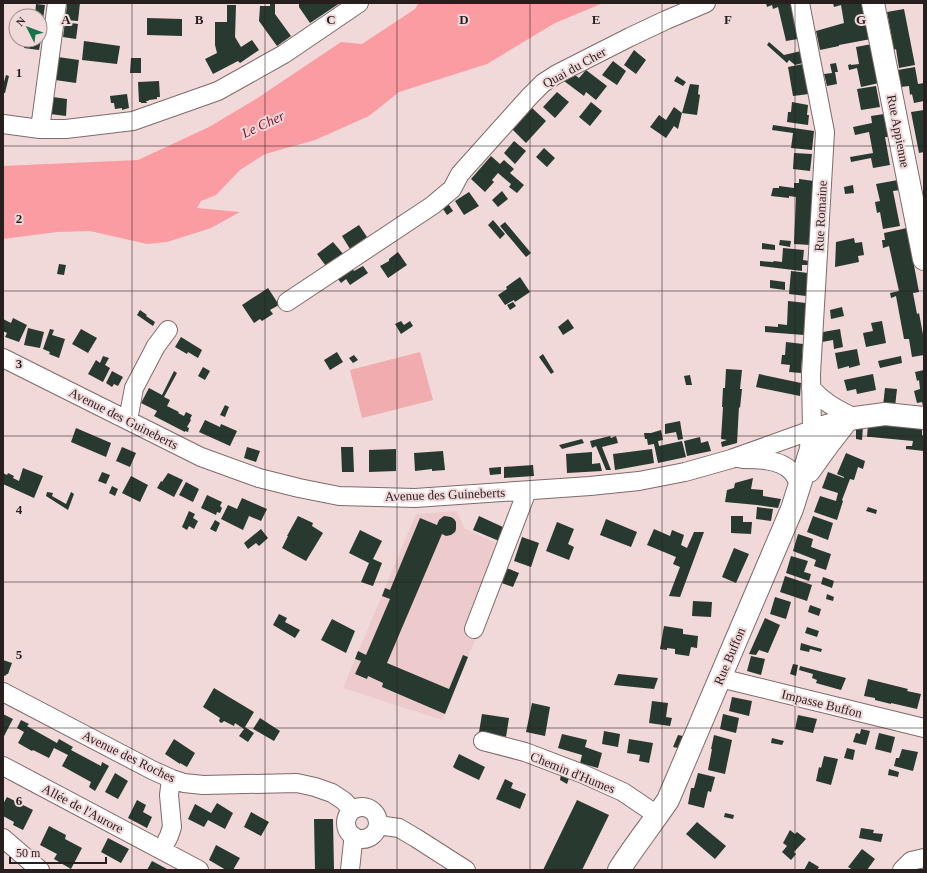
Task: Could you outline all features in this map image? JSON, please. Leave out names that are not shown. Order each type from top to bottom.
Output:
[{"type":"main road","name":"Rue Appienne","points":[[873,3],[924,259]]},
{"type":"main road","points":[[812,430],[852,419],[885,414],[924,418]]},
{"type":"main road","points":[[800,484],[827,446],[852,419]]},
{"type":"main road","name":"Rue Buffon","points":[[619,870],[668,800],[792,509],[811,448],[812,430]]},
{"type":"street","points":[[40,129],[57,3]]},
{"type":"street","points":[[3,124],[40,129],[66,130],[133,121],[218,91],[284,54],[359,3]]},
{"type":"street","name":"Quai du Cher","points":[[287,302],[446,195],[452,189],[460,174],[543,83],[557,74],[630,37],[706,3]]},
{"type":"street","name":"Rue Romaine","points":[[800,3],[825,132],[811,374],[812,430]]},
{"type":"street","points":[[128,420],[134,388],[156,346],[168,330]]},
{"type":"street","name":"Avenue des Guineberts","points":[[3,358],[201,457],[259,478],[339,496],[415,498],[590,486],[639,481],[685,472],[731,459],[812,430]]},
{"type":"street","points":[[108,410],[134,388]]},
{"type":"street","points":[[811,388],[828,404],[852,419]]},
{"type":"street","points":[[731,459],[763,459],[777,463],[791,470],[800,484]]},
{"type":"street","points":[[474,629],[527,490]]},
{"type":"street","name":"Impasse Buffon","points":[[720,678],[924,728]]},
{"type":"street","name":"Avenue des Roches","points":[[3,692],[172,779],[184,783],[203,785],[297,783],[332,793],[344,801],[352,810]]},
{"type":"street","name":"Chemin d'Humes","points":[[483,741],[525,752],[583,774],[623,792],[658,815]]},
{"type":"street","name":"Allée de l'Aurore","points":[[3,766],[199,870]]},
{"type":"street","points":[[162,850],[172,827],[169,795],[172,779]]},
{"type":"street","points":[[362,807],[372,810],[376,814],[378,825],[377,830],[370,837],[360,839],[351,834],[346,824],[352,810],[362,807]]},
{"type":"street","points":[[378,825],[399,828],[405,831],[466,870]]},
{"type":"street","points":[[350,870],[353,842],[355,837]]},
{"type":"street","points":[[3,838],[40,870]]},
{"type":"street","points":[[902,870],[911,861],[924,858]]},
{"type":"shaded area","points":[[420,352],[433,400],[362,418],[350,370]]},
{"type":"shaded area","points":[[457,511],[464,528],[496,543],[465,626],[479,631],[442,720],[343,688],[416,514]]},
{"type":"water","name":"Le Cher","points":[[419,3],[603,3],[555,23],[487,64],[399,92],[369,116],[315,140],[265,154],[240,170],[216,195],[201,201],[197,208],[240,212],[211,228],[167,242],[147,244],[90,231],[57,232],[3,239],[3,166],[138,160],[209,127],[256,99],[341,42],[362,44],[415,9]]},
{"type":"building","points":[[67,3],[80,3],[78,21],[66,20]]},
{"type":"building","points":[[270,3],[275,3],[275,14],[291,36],[277,46],[259,21],[260,6],[270,6]]},
{"type":"building","points":[[299,3],[340,3],[310,23],[299,7]]},
{"type":"building","points":[[766,3],[791,3],[798,39],[786,41],[778,7],[773,9],[772,5],[767,7]]},
{"type":"building","points":[[833,3],[864,3],[871,39],[820,50],[816,31],[844,23],[841,5],[834,7]]},
{"type":"building","points":[[36,4],[45,5],[45,8],[36,8]]},
{"type":"building","points":[[227,5],[236,5],[235,37],[241,47],[252,40],[259,50],[240,63],[238,61],[213,74],[205,59],[217,53],[215,45],[215,22],[227,22]]},
{"type":"building","points":[[904,9],[915,65],[899,68],[887,12]]},
{"type":"building","points":[[147,18],[182,19],[182,36],[147,35]]},
{"type":"building","points":[[65,22],[78,24],[76,39],[63,37]]},
{"type":"building","points":[[84,41],[120,46],[117,64],[82,60]]},
{"type":"building","points":[[769,42],[784,55],[801,51],[803,63],[795,65],[789,60],[787,63],[767,45]]},
{"type":"building","points":[[872,44],[879,83],[861,87],[857,68],[849,70],[848,65],[859,64],[856,47]]},
{"type":"building","points":[[24,48],[39,48],[39,50]]},
{"type":"building","points":[[634,50],[646,60],[636,74],[624,65]]},
{"type":"building","points":[[58,57],[79,60],[76,83],[55,80]]},
{"type":"building","points":[[131,58],[141,58],[141,73],[130,73]]},
{"type":"building","points":[[613,61],[626,71],[617,85],[602,75]]},
{"type":"building","points":[[836,63],[838,72],[835,72],[837,84],[827,86],[824,74],[832,73],[830,64]]},
{"type":"building","points":[[803,64],[809,94],[793,96],[788,67]]},
{"type":"building","points":[[915,67],[918,84],[924,83],[924,101],[914,103],[912,94],[910,95],[909,86],[901,87],[898,70]]},
{"type":"building","points":[[586,70],[607,86],[596,100],[586,92],[584,96],[564,81],[575,75],[579,78]]},
{"type":"building","points":[[6,75],[9,76],[5,93],[3,93],[3,82]]},
{"type":"building","points":[[677,76],[686,82],[683,86],[674,81]]},
{"type":"building","points":[[159,81],[160,97],[146,101],[147,103],[139,102],[138,82]]},
{"type":"building","points":[[690,84],[699,85],[698,94],[700,95],[697,115],[682,113]]},
{"type":"building","points":[[876,86],[880,107],[861,110],[857,89]]},
{"type":"building","points":[[557,92],[569,102],[555,118],[543,107]]},
{"type":"building","points":[[127,94],[129,108],[122,110],[122,108],[115,109],[114,103],[111,103],[110,96]]},
{"type":"building","points":[[53,97],[67,99],[66,116],[50,114]]},
{"type":"building","points":[[591,102],[602,111],[590,126],[579,117]]},
{"type":"building","points":[[792,102],[808,105],[808,125],[787,122],[788,112],[791,112]]},
{"type":"building","points":[[674,107],[682,113],[678,129],[674,126],[666,138],[650,127],[659,115],[666,120]]},
{"type":"building","points":[[532,108],[546,121],[526,143],[512,129]]},
{"type":"building","points":[[924,110],[924,152],[919,153],[911,112]]},
{"type":"building","points":[[884,114],[888,137],[885,137],[890,165],[873,168],[871,158],[851,162],[850,157],[873,153],[869,132],[855,135],[853,127],[872,123],[871,116]]},
{"type":"building","points":[[773,125],[814,131],[812,150],[791,148],[793,133],[772,130]]},
{"type":"building","points":[[514,141],[526,151],[515,164],[504,153]]},
{"type":"building","points":[[544,148],[555,158],[547,167],[536,157]]},
{"type":"building","points":[[794,153],[812,154],[810,171],[793,169]]},
{"type":"building","points":[[491,156],[500,164],[504,160],[514,169],[510,173],[524,185],[517,193],[509,187],[511,184],[498,173],[492,180],[494,182],[485,192],[471,179]]},
{"type":"building","points":[[799,179],[814,181],[810,245],[794,244],[796,197],[789,196],[789,198],[771,196],[773,188],[779,188],[779,186],[794,188],[794,183],[799,183]]},
{"type":"building","points":[[898,180],[900,190],[893,191],[900,226],[883,229],[880,212],[877,213],[875,202],[880,201],[876,184]]},
{"type":"building","points":[[853,185],[854,193],[845,194],[844,187]]},
{"type":"building","points":[[502,191],[508,199],[498,207],[492,200]]},
{"type":"building","points":[[469,192],[479,206],[464,215],[455,201]]},
{"type":"building","points":[[447,202],[453,211],[447,215],[441,206]]},
{"type":"building","points":[[493,220],[505,234],[500,239],[488,225]]},
{"type":"building","points":[[505,222],[531,253],[526,257],[500,226]]},
{"type":"building","points":[[359,225],[367,237],[350,249],[342,236]]},
{"type":"building","points":[[907,228],[919,292],[913,293],[917,314],[919,313],[924,340],[924,355],[912,357],[909,339],[904,339],[896,296],[891,298],[890,293],[899,291],[889,246],[883,248],[882,240],[885,240],[884,233]]},
{"type":"building","points":[[854,238],[855,243],[862,242],[864,255],[858,256],[859,262],[835,267],[836,242]]},
{"type":"building","points":[[780,240],[791,241],[790,247],[779,245]]},
{"type":"building","points":[[333,242],[344,255],[338,260],[336,258],[326,266],[317,254]]},
{"type":"building","points":[[762,243],[775,245],[775,250],[762,249]]},
{"type":"building","points":[[783,248],[804,250],[803,260],[809,261],[808,265],[802,265],[802,271],[760,266],[760,261],[782,262]]},
{"type":"building","points":[[398,252],[407,265],[388,278],[380,266],[389,261],[389,259]]},
{"type":"building","points":[[59,264],[66,265],[64,275],[57,274]]},
{"type":"building","points":[[350,265],[354,271],[363,266],[368,273],[350,285],[346,279],[341,283],[338,279]]},
{"type":"building","points":[[791,271],[808,273],[806,296],[789,294]]},
{"type":"building","points":[[520,277],[530,292],[515,302],[514,300],[505,305],[498,295]]},
{"type":"building","points":[[770,280],[785,282],[785,290],[770,288]]},
{"type":"building","points":[[268,288],[279,305],[270,310],[273,314],[262,321],[260,319],[254,323],[242,305]]},
{"type":"building","points":[[788,301],[806,303],[804,335],[765,332],[765,326],[778,327],[778,324],[787,325]]},
{"type":"building","points":[[513,302],[516,306],[510,310],[507,305]]},
{"type":"building","points":[[842,307],[844,316],[831,319],[830,310]]},
{"type":"building","points":[[140,310],[155,322],[153,326],[137,315]]},
{"type":"building","points":[[13,318],[27,325],[19,342],[5,337],[7,333],[3,331],[3,319],[11,323]]},
{"type":"building","points":[[568,319],[574,328],[563,335],[558,327]]},
{"type":"building","points":[[401,321],[404,325],[410,321],[413,326],[401,334],[395,324]]},
{"type":"building","points":[[882,321],[886,343],[866,347],[863,333],[873,331],[871,323]]},
{"type":"building","points":[[28,328],[44,332],[40,348],[24,345]]},
{"type":"building","points":[[50,329],[54,330],[52,335],[65,339],[59,358],[49,354],[50,352],[43,349]]},
{"type":"building","points":[[81,329],[97,338],[88,353],[72,344]]},
{"type":"building","points":[[840,329],[843,347],[834,349],[833,340],[822,342],[823,332]]},
{"type":"building","points":[[181,337],[202,350],[198,358],[175,347]]},
{"type":"building","points":[[786,342],[803,344],[801,373],[789,372],[790,365],[781,364],[782,355],[785,355]]},
{"type":"building","points":[[857,349],[860,365],[838,369],[835,353]]},
{"type":"building","points":[[337,352],[343,362],[330,370],[324,360]]},
{"type":"building","points":[[543,354],[554,372],[551,374],[539,357]]},
{"type":"building","points":[[354,355],[358,360],[353,363],[349,358]]},
{"type":"building","points":[[103,356],[109,358],[105,365],[110,368],[103,382],[88,374],[96,360],[100,363]]},
{"type":"building","points":[[901,356],[902,363],[880,368],[878,361]]},
{"type":"building","points":[[203,367],[210,371],[205,380],[198,376]]},
{"type":"building","points":[[726,369],[742,370],[740,389],[742,389],[740,408],[739,407],[737,443],[722,447],[721,442],[727,440],[721,439],[723,388],[725,388]]},
{"type":"building","points":[[924,370],[923,406],[922,402],[917,403],[914,391],[920,389],[919,380],[917,381],[915,372]]},
{"type":"building","points":[[112,371],[123,377],[118,386],[114,384],[112,387],[106,383]]},
{"type":"building","points":[[174,371],[177,373],[164,397],[170,400],[167,406],[184,416],[186,412],[192,415],[187,427],[189,428],[188,432],[185,432],[154,416],[157,411],[141,403],[149,388],[162,395]]},
{"type":"building","points":[[759,374],[801,383],[800,396],[756,387]]},
{"type":"building","points":[[873,374],[876,390],[857,394],[856,389],[847,391],[844,380]]},
{"type":"building","points":[[690,375],[692,385],[686,385],[684,376]]},
{"type":"building","points":[[885,388],[897,389],[895,407],[883,406]]},
{"type":"building","points":[[225,405],[229,407],[225,417],[220,415]]},
{"type":"building","points":[[205,420],[220,427],[221,424],[237,431],[230,446],[199,432]]},
{"type":"building","points":[[680,421],[683,439],[678,440],[676,432],[665,434],[665,424]]},
{"type":"building","points":[[873,424],[922,429],[922,435],[924,437],[924,451],[906,449],[906,446],[912,446],[913,441],[867,437],[868,425]]},
{"type":"building","points":[[863,427],[862,440],[856,439],[856,428]]},
{"type":"building","points":[[76,428],[111,443],[106,457],[71,442]]},
{"type":"building","points":[[661,430],[663,440],[658,441],[659,446],[682,441],[686,457],[658,463],[654,444],[648,445],[644,433],[651,433]]},
{"type":"building","points":[[610,436],[611,438],[616,436],[618,443],[602,447],[611,470],[606,470],[596,446],[592,448],[590,441]]},
{"type":"building","points":[[700,437],[701,443],[708,441],[711,451],[687,456],[684,441]]},
{"type":"building","points":[[582,439],[584,443],[562,449],[559,445]]},
{"type":"building","points":[[122,447],[136,453],[130,467],[116,461]]},
{"type":"building","points":[[247,447],[260,451],[256,462],[244,458]]},
{"type":"building","points":[[341,447],[353,447],[354,472],[342,472]]},
{"type":"building","points":[[396,449],[396,471],[369,472],[369,450]]},
{"type":"building","points":[[652,449],[654,463],[615,470],[613,454]]},
{"type":"building","points":[[443,451],[445,470],[432,471],[432,469],[415,471],[414,453]]},
{"type":"building","points":[[592,452],[592,464],[600,463],[602,471],[567,473],[566,454]]},
{"type":"building","points":[[846,453],[865,461],[863,469],[858,467],[854,480],[850,479],[842,500],[843,501],[837,520],[814,512],[820,496],[836,501],[838,493],[822,488],[828,472],[844,478],[837,474]]},
{"type":"building","points":[[533,465],[534,476],[504,478],[504,467]]},
{"type":"building","points":[[501,467],[501,474],[490,475],[489,468]]},
{"type":"building","points":[[23,468],[43,476],[34,498],[3,484],[3,473],[7,475],[8,473],[14,476],[13,478],[19,481]]},
{"type":"building","points":[[102,472],[110,475],[106,484],[98,481]]},
{"type":"building","points":[[168,473],[183,480],[174,497],[157,488]]},
{"type":"building","points":[[131,476],[148,485],[140,502],[122,493]]},
{"type":"building","points":[[753,478],[751,489],[763,490],[763,496],[781,499],[778,508],[725,502],[727,490],[734,488],[735,483]]},
{"type":"building","points":[[186,482],[199,489],[193,502],[179,495]]},
{"type":"building","points":[[112,486],[118,489],[115,496],[109,493]]},
{"type":"building","points":[[47,492],[53,493],[52,496],[66,504],[71,492],[74,494],[68,510],[46,496]]},
{"type":"building","points":[[207,495],[222,502],[220,506],[222,508],[220,513],[217,512],[216,515],[201,508]]},
{"type":"building","points":[[242,498],[267,509],[261,521],[249,516],[243,530],[221,519],[228,505],[237,509]]},
{"type":"building","points":[[757,507],[773,509],[771,521],[756,519]]},
{"type":"building","points":[[868,507],[877,510],[876,514],[866,511]]},
{"type":"building","points":[[189,511],[195,514],[193,518],[198,521],[194,529],[189,526],[187,530],[182,527]]},
{"type":"building","points":[[298,516],[313,523],[312,526],[323,533],[306,561],[282,548]]},
{"type":"building","points":[[444,516],[454,519],[456,522],[455,532],[446,536],[442,534],[387,663],[449,689],[463,655],[468,657],[445,714],[382,687],[383,683],[368,676],[367,679],[355,674],[361,661],[355,659],[358,651],[366,655],[390,599],[382,596],[385,588],[390,590],[420,518],[437,525],[439,520]]},
{"type":"building","points":[[479,516],[505,528],[499,541],[473,530]]},
{"type":"building","points":[[731,516],[743,516],[743,522],[752,522],[751,534],[731,533]]},
{"type":"building","points":[[813,516],[833,523],[828,540],[807,532]]},
{"type":"building","points":[[606,519],[637,532],[631,547],[600,535]]},
{"type":"building","points":[[215,520],[220,523],[216,532],[210,529]]},
{"type":"building","points":[[557,522],[574,529],[568,544],[574,547],[569,560],[546,551]]},
{"type":"building","points":[[261,529],[268,538],[259,546],[256,543],[248,549],[244,543]]},
{"type":"building","points":[[654,529],[670,536],[672,530],[684,535],[681,545],[687,548],[694,532],[704,532],[680,597],[669,596],[680,567],[673,564],[676,557],[647,545]]},
{"type":"building","points":[[360,530],[382,541],[373,559],[382,563],[373,586],[361,582],[369,563],[349,553]]},
{"type":"building","points":[[798,534],[813,539],[811,547],[831,554],[826,570],[814,566],[816,560],[793,551]]},
{"type":"building","points":[[522,537],[539,543],[531,567],[514,561]]},
{"type":"building","points":[[734,548],[749,554],[736,583],[722,577]]},
{"type":"building","points":[[791,556],[808,561],[804,572],[811,574],[809,581],[786,573]]},
{"type":"building","points":[[504,567],[519,573],[513,587],[499,582]]},
{"type":"building","points":[[785,576],[812,585],[807,601],[780,592]]},
{"type":"building","points":[[823,577],[834,581],[832,588],[821,584]]},
{"type":"building","points":[[827,594],[834,597],[833,601],[826,599]]},
{"type":"building","points":[[775,597],[791,602],[786,619],[770,614]]},
{"type":"building","points":[[693,601],[712,602],[711,617],[692,616]]},
{"type":"building","points":[[810,605],[821,609],[819,616],[808,612]]},
{"type":"building","points":[[279,614],[287,618],[285,622],[300,630],[295,638],[273,625]]},
{"type":"building","points":[[765,618],[780,625],[768,653],[759,650],[756,655],[749,654]]},
{"type":"building","points":[[332,619],[355,631],[346,653],[321,640]]},
{"type":"building","points":[[664,626],[683,629],[683,634],[698,636],[697,648],[691,647],[689,656],[675,654],[675,649],[660,649]]},
{"type":"building","points":[[807,627],[819,631],[817,637],[805,633]]},
{"type":"building","points":[[801,643],[822,649],[821,652],[810,649],[809,652],[800,650]]},
{"type":"building","points":[[751,656],[765,659],[761,675],[747,671]]},
{"type":"building","points":[[3,660],[12,663],[8,674],[5,676],[3,675]]},
{"type":"building","points":[[793,664],[798,665],[796,676],[790,674]]},
{"type":"building","points":[[800,666],[846,678],[841,690],[816,683],[817,680],[812,678],[813,674],[799,670]]},
{"type":"building","points":[[618,674],[658,678],[654,689],[614,685]]},
{"type":"building","points":[[868,679],[908,689],[907,691],[921,694],[917,709],[891,704],[875,700],[875,698],[864,696]]},
{"type":"building","points":[[214,688],[254,712],[245,727],[254,733],[248,742],[239,736],[244,729],[235,723],[234,726],[224,721],[221,723],[219,721],[220,718],[203,707]]},
{"type":"building","points":[[732,697],[752,701],[749,716],[729,711]]},
{"type":"building","points":[[652,701],[668,703],[666,717],[672,718],[670,726],[649,723]]},
{"type":"building","points":[[532,703],[550,707],[545,736],[526,732]]},
{"type":"building","points":[[3,714],[13,719],[3,738]]},
{"type":"building","points":[[482,714],[509,718],[506,737],[479,732]]},
{"type":"building","points":[[723,714],[739,718],[736,733],[720,729]]},
{"type":"building","points":[[798,715],[817,719],[813,733],[795,729]]},
{"type":"building","points":[[260,718],[280,731],[274,741],[253,729]]},
{"type":"building","points":[[21,720],[29,724],[27,726],[57,743],[59,739],[73,747],[71,750],[101,766],[102,762],[109,766],[95,791],[89,787],[91,782],[62,766],[68,755],[54,748],[49,758],[18,743],[24,732],[17,728]]},
{"type":"building","points":[[861,729],[870,731],[866,745],[853,742],[856,733],[860,734]]},
{"type":"building","points":[[604,731],[620,734],[618,747],[602,744]]},
{"type":"building","points":[[879,733],[895,737],[891,753],[875,749]]},
{"type":"building","points":[[562,734],[587,740],[585,747],[602,753],[598,768],[580,763],[582,755],[558,748]]},
{"type":"building","points":[[678,735],[683,736],[678,748],[673,747]]},
{"type":"building","points":[[714,735],[732,740],[725,774],[708,770]]},
{"type":"building","points":[[772,738],[784,741],[782,745],[771,743]]},
{"type":"building","points":[[174,739],[195,753],[187,767],[165,754]]},
{"type":"building","points":[[629,739],[653,743],[649,763],[639,761],[640,755],[627,753]]},
{"type":"building","points":[[847,748],[855,750],[853,760],[844,758]]},
{"type":"building","points":[[902,749],[918,752],[913,771],[894,766],[896,758],[899,758]]},
{"type":"building","points":[[459,754],[485,767],[479,780],[453,767]]},
{"type":"building","points":[[824,756],[838,759],[831,785],[816,781],[819,767],[821,768]]},
{"type":"building","points":[[889,769],[899,772],[898,777],[888,775]]},
{"type":"building","points":[[115,773],[128,781],[118,799],[105,792]]},
{"type":"building","points":[[698,773],[715,777],[711,792],[708,791],[704,808],[688,804],[691,788],[694,788]]},
{"type":"building","points":[[561,774],[569,778],[567,784],[560,780]]},
{"type":"building","points":[[505,779],[513,783],[511,788],[526,794],[520,809],[496,799]]},
{"type":"building","points":[[7,797],[33,810],[23,830],[13,825],[14,822],[3,816],[3,804]]},
{"type":"building","points":[[137,800],[146,805],[143,812],[152,817],[147,828],[128,818]]},
{"type":"building","points":[[577,800],[609,815],[582,870],[543,870]]},
{"type":"building","points":[[217,803],[233,813],[225,829],[208,820],[204,827],[188,819],[195,804],[211,813]]},
{"type":"building","points":[[251,812],[269,822],[261,836],[244,827]]},
{"type":"building","points":[[725,813],[734,815],[733,819],[724,817]]},
{"type":"building","points":[[314,819],[333,819],[334,870],[315,870]]},
{"type":"building","points":[[697,822],[726,846],[715,859],[686,834]]},
{"type":"building","points":[[49,826],[66,835],[65,839],[82,848],[71,869],[54,859],[57,854],[40,845]]},
{"type":"building","points":[[861,828],[874,830],[873,833],[883,834],[881,842],[859,838]]},
{"type":"building","points":[[790,830],[795,834],[797,832],[806,839],[794,852],[796,854],[791,860],[782,852],[787,846],[783,843]]},
{"type":"building","points":[[108,838],[129,849],[121,863],[101,852]]},
{"type":"building","points":[[216,845],[240,858],[233,870],[226,870],[209,860]]},
{"type":"building","points":[[862,849],[875,859],[867,870],[853,870],[848,867]]},
{"type":"building","points":[[152,861],[169,870],[147,870]]},
{"type":"building","points":[[809,861],[819,867],[817,870],[804,870]]}]
